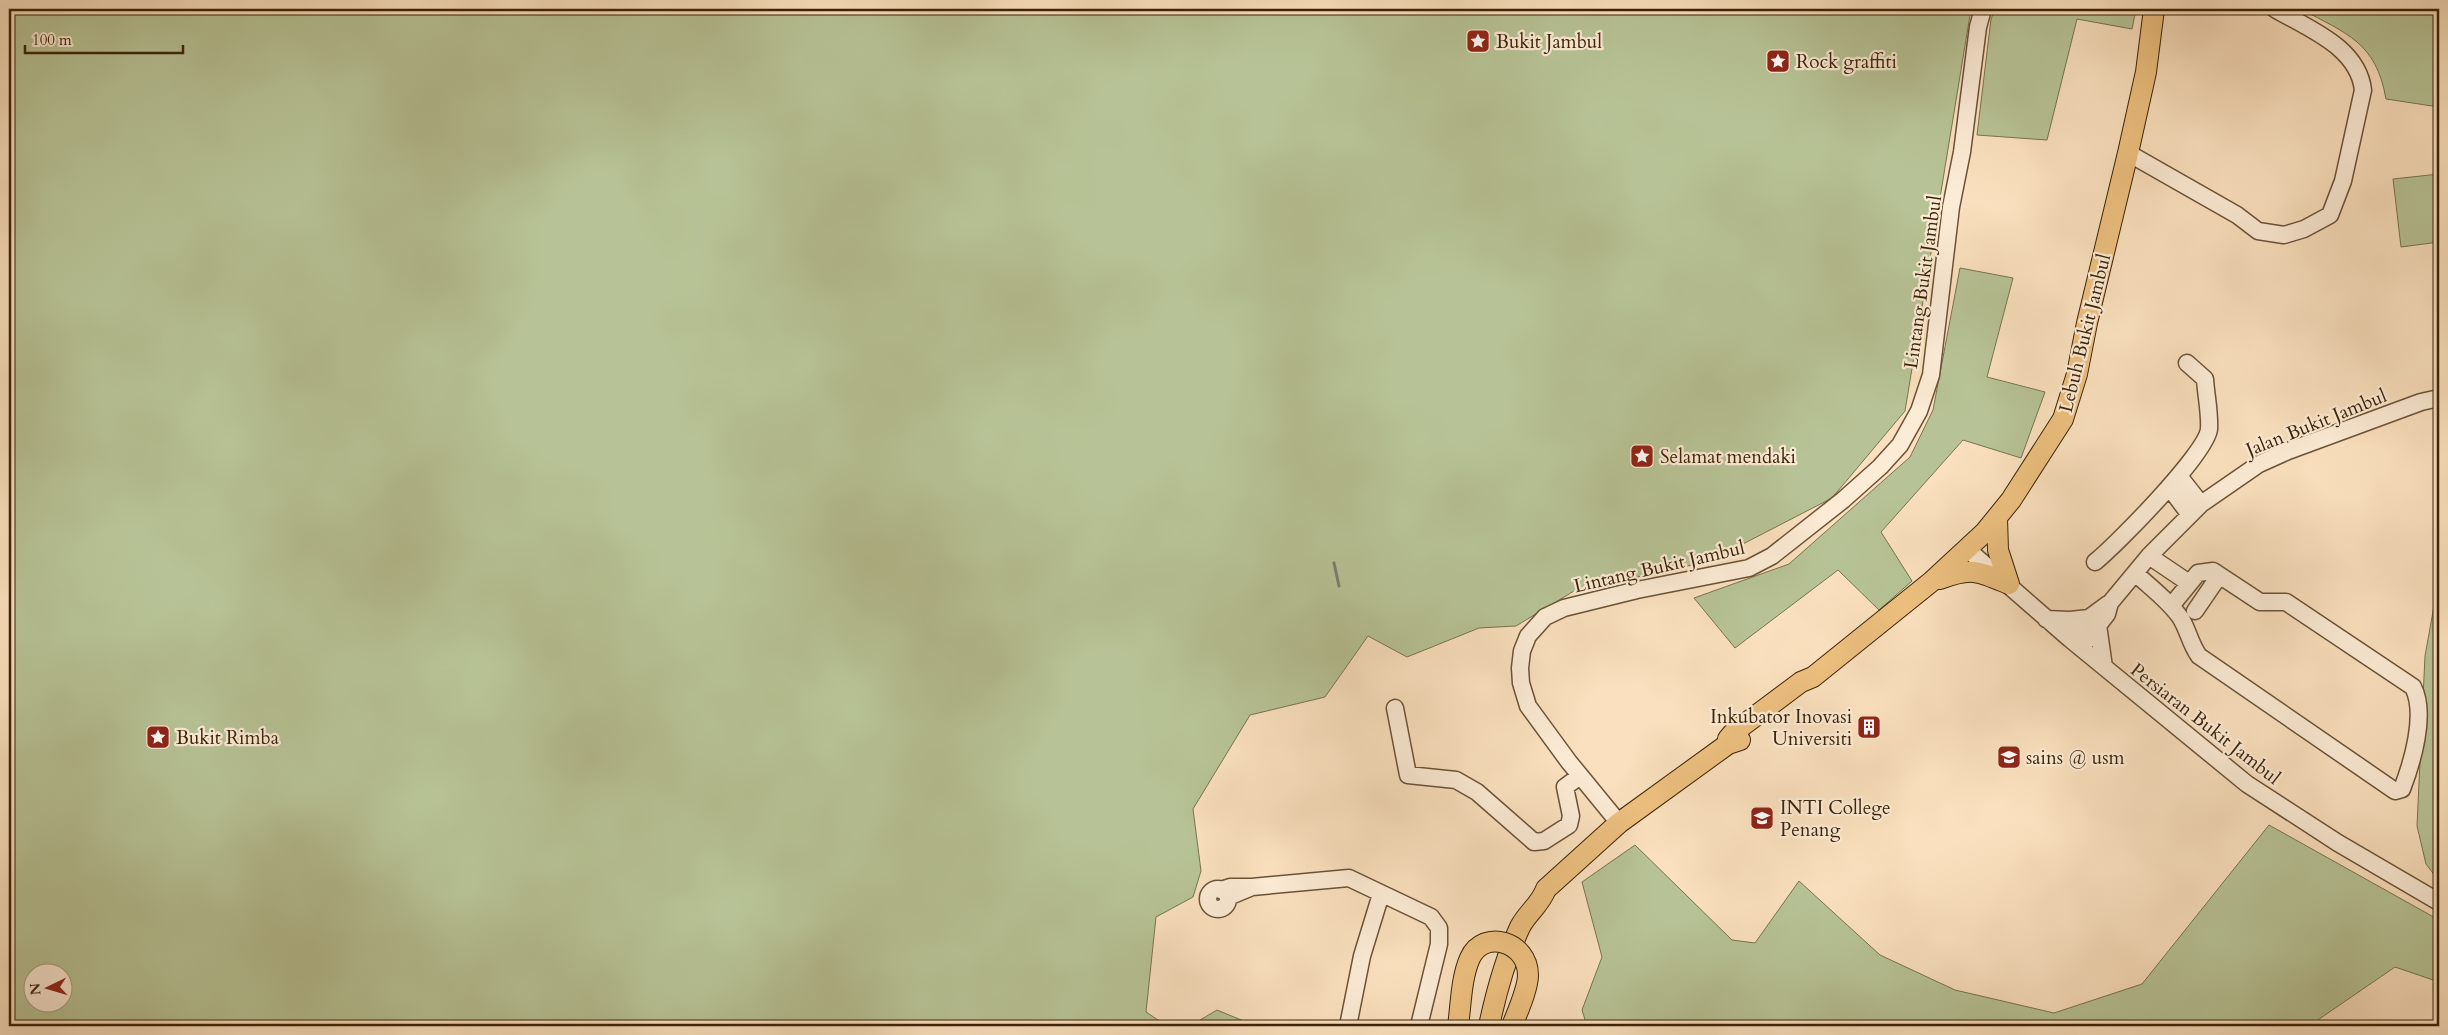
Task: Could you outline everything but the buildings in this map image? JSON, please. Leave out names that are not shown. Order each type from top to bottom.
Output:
[{"type":"main road","name":"Lebuh Bukit Jambul","points":[[1482,1026],[1504,942],[1515,915],[1526,896],[1546,889],[1619,823],[1728,744],[1740,740],[1792,701],[1806,690],[1813,677],[1931,582],[1968,549],[1997,518],[2064,419],[2077,374],[2087,323],[2146,72],[2154,9]]},
{"type":"main road","points":[[1997,518],[1998,550],[2009,584]]},
{"type":"main road","points":[[1931,582],[1964,570],[1985,574],[2009,584]]},
{"type":"main road","name":"Lebuh Bukit Jambul","points":[[1489,1026],[1514,942],[1521,925],[1531,911],[1541,902],[1546,889]]},
{"type":"main road","points":[[1458,1026],[1465,976],[1470,958],[1484,944],[1499,942],[1515,946],[1525,958],[1528,976],[1512,1026]]},
{"type":"street","name":"Lintang Bukit Jambul","points":[[1619,823],[1580,776],[1528,706],[1521,683],[1522,651],[1528,636],[1536,624],[1545,617],[1564,608],[1637,590],[1749,568],[1764,560],[1843,500],[1880,467],[1900,445],[1919,412],[1931,375],[1951,207],[1962,152],[1978,27],[1983,9]]},
{"type":"street","points":[[2128,153],[2237,215],[2258,231],[2284,235],[2304,229],[2330,215],[2337,201],[2345,173],[2363,90],[2361,76],[2337,46],[2275,9]]},
{"type":"street","points":[[2095,562],[2109,551],[2174,481],[2205,440],[2209,430],[2205,379],[2187,363]]},
{"type":"street","name":"Jalan Bukit Jambul","points":[[2076,644],[2094,621],[2107,614],[2110,603],[2149,556],[2195,509],[2250,470],[2288,451],[2421,402],[2439,398]]},
{"type":"street","points":[[2174,481],[2195,509]]},
{"type":"street","name":"Persiaran Bukit Jambul","points":[[1968,549],[2046,619],[2247,784],[2338,843],[2439,902]]},
{"type":"street","points":[[2149,556],[2189,583]]},
{"type":"street","points":[[2135,573],[2172,606],[2182,619],[2192,646],[2199,656],[2395,791],[2402,789],[2413,760],[2418,696],[2413,687],[2286,602],[2260,602],[2213,571],[2198,573],[2172,606]]},
{"type":"street","points":[[2195,611],[2219,576]]},
{"type":"street","points":[[2046,619],[2094,621],[2104,667]]},
{"type":"street","points":[[1395,708],[1408,775],[1456,780],[1477,792],[1534,842],[1544,841],[1569,825],[1571,816],[1565,788],[1580,776]]},
{"type":"street","points":[[1225,893],[1230,887],[1252,887],[1349,878],[1432,918],[1439,928],[1439,944],[1419,1026]]},
{"type":"street","points":[[1348,1026],[1362,956],[1381,894]]},
{"type":"green space","points":[[9,9],[1971,9],[1905,411],[1832,498],[1710,561],[1574,591],[1516,626],[1479,628],[1407,657],[1368,636],[1325,697],[1250,715],[1193,809],[1201,871],[1193,897],[1156,917],[1146,1012],[1167,1026],[9,1026]]},
{"type":"green space","points":[[1995,9],[2136,9],[2132,29],[2077,19],[2047,140],[1977,135],[1991,19]]},
{"type":"green space","points":[[2301,9],[2439,9],[2439,107],[2386,99],[2375,64],[2367,52],[2345,33]]},
{"type":"green space","points":[[2439,174],[2439,242],[2401,247],[2393,179]]},
{"type":"green space","points":[[1960,268],[2013,278],[1987,377],[2045,392],[2021,458],[1963,440],[1881,532],[1912,581],[1879,610],[1838,570],[1735,648],[1694,598],[1789,564],[1910,457],[1933,410]]},
{"type":"green space","points":[[2439,578],[2439,881],[2426,864],[2417,826],[2425,656]]},
{"type":"green space","points":[[2269,825],[2439,920],[2439,982],[2395,967],[2309,1026],[1587,1026],[1582,1010],[1602,957],[1582,882],[1635,845],[1732,940],[1755,943],[1799,881],[1880,955],[1955,990],[2054,1013],[2142,984]]},
{"type":"green space","points":[[1217,1010],[1251,1024],[1252,1026],[1190,1026]]},
{"type":"waterway","points":[[1334,563],[1339,586]]},
{"type":"place","name":"Bukit Jambul","points":[[1478,41]]},
{"type":"place","name":"Rock graffiti","points":[[1778,61]]},
{"type":"place","name":"Selamat mendaki","points":[[1642,456]]},
{"type":"place","name":"Inkubator Inovasi Universiti","points":[[1869,727]]},
{"type":"place","name":"Bukit Rimba","points":[[158,737]]},
{"type":"place","name":"sains @ usm","points":[[2009,757]]},
{"type":"place","name":"INTI College Penang","points":[[1762,818]]}]
